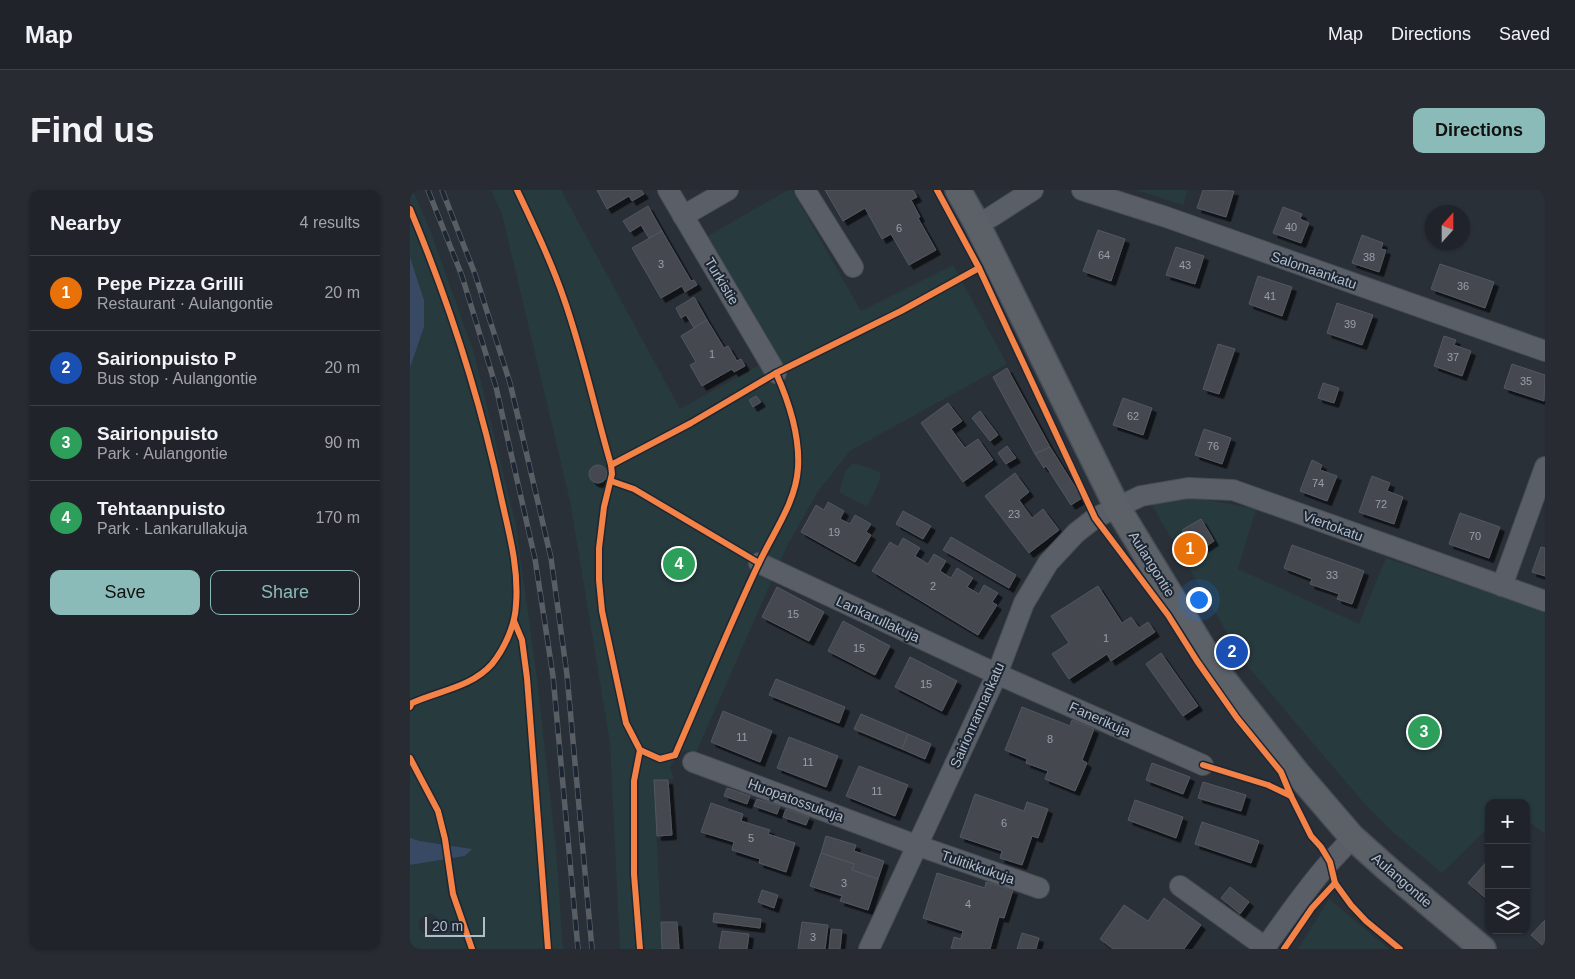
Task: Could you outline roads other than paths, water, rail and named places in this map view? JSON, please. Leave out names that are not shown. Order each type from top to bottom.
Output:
[{"type":"main road","name":"Aulangontie","points":[[958,190],[977,224],[1117,507],[1216,670],[1297,773],[1352,837],[1483,949]]},
{"type":"street","name":"Turkistie","points":[[668,190],[756,358],[776,373]]},
{"type":"street","points":[[683,216],[728,190]]},
{"type":"street","points":[[805,190],[853,267]]},
{"type":"street","points":[[977,224],[991,218],[1033,190]]},
{"type":"street","name":"Salomaankatu","points":[[1082,190],[1166,217],[1545,352]]},
{"type":"street","points":[[1502,586],[1545,466]]},
{"type":"street","name":"Viertokatu","points":[[1117,507],[1141,496],[1188,488],[1233,490],[1545,601]]},
{"type":"street","name":"Sairionrannankatu","points":[[869,949],[996,674],[1024,603],[1048,563],[1076,533],[1095,518],[1117,507]]},
{"type":"street","name":"Lankarullakuja","points":[[759,564],[996,674]]},
{"type":"street","name":"Fanerikuja","points":[[996,674],[1203,765]]},
{"type":"street","name":"Huopatossukuja","points":[[693,762],[916,845]]},
{"type":"street","points":[[1180,886],[1264,948],[1330,862],[1342,851],[1352,837]]},
{"type":"street","name":"Tulitikkukuja","points":[[916,845],[1039,888]]},
{"type":"water","points":[[410,257],[424,300],[424,327],[410,368]]},
{"type":"water","points":[[410,838],[472,849],[465,856],[410,865]]},
{"type":"railway","points":[[428,190],[462,276],[496,387],[535,559],[553,676],[578,949]]},
{"type":"railway","points":[[442,190],[475,274],[510,383],[551,558],[567,675],[592,949]]},
{"type":"place","name":"Pepe Pizza Grilli","points":[[1190,549]]},
{"type":"place","name":"Tehtaanpuisto","points":[[679,564]]},
{"type":"place","name":"Sairionpuisto P","points":[[1232,652]]},
{"type":"place","name":"Sairionpuisto","points":[[1424,732]]}]
